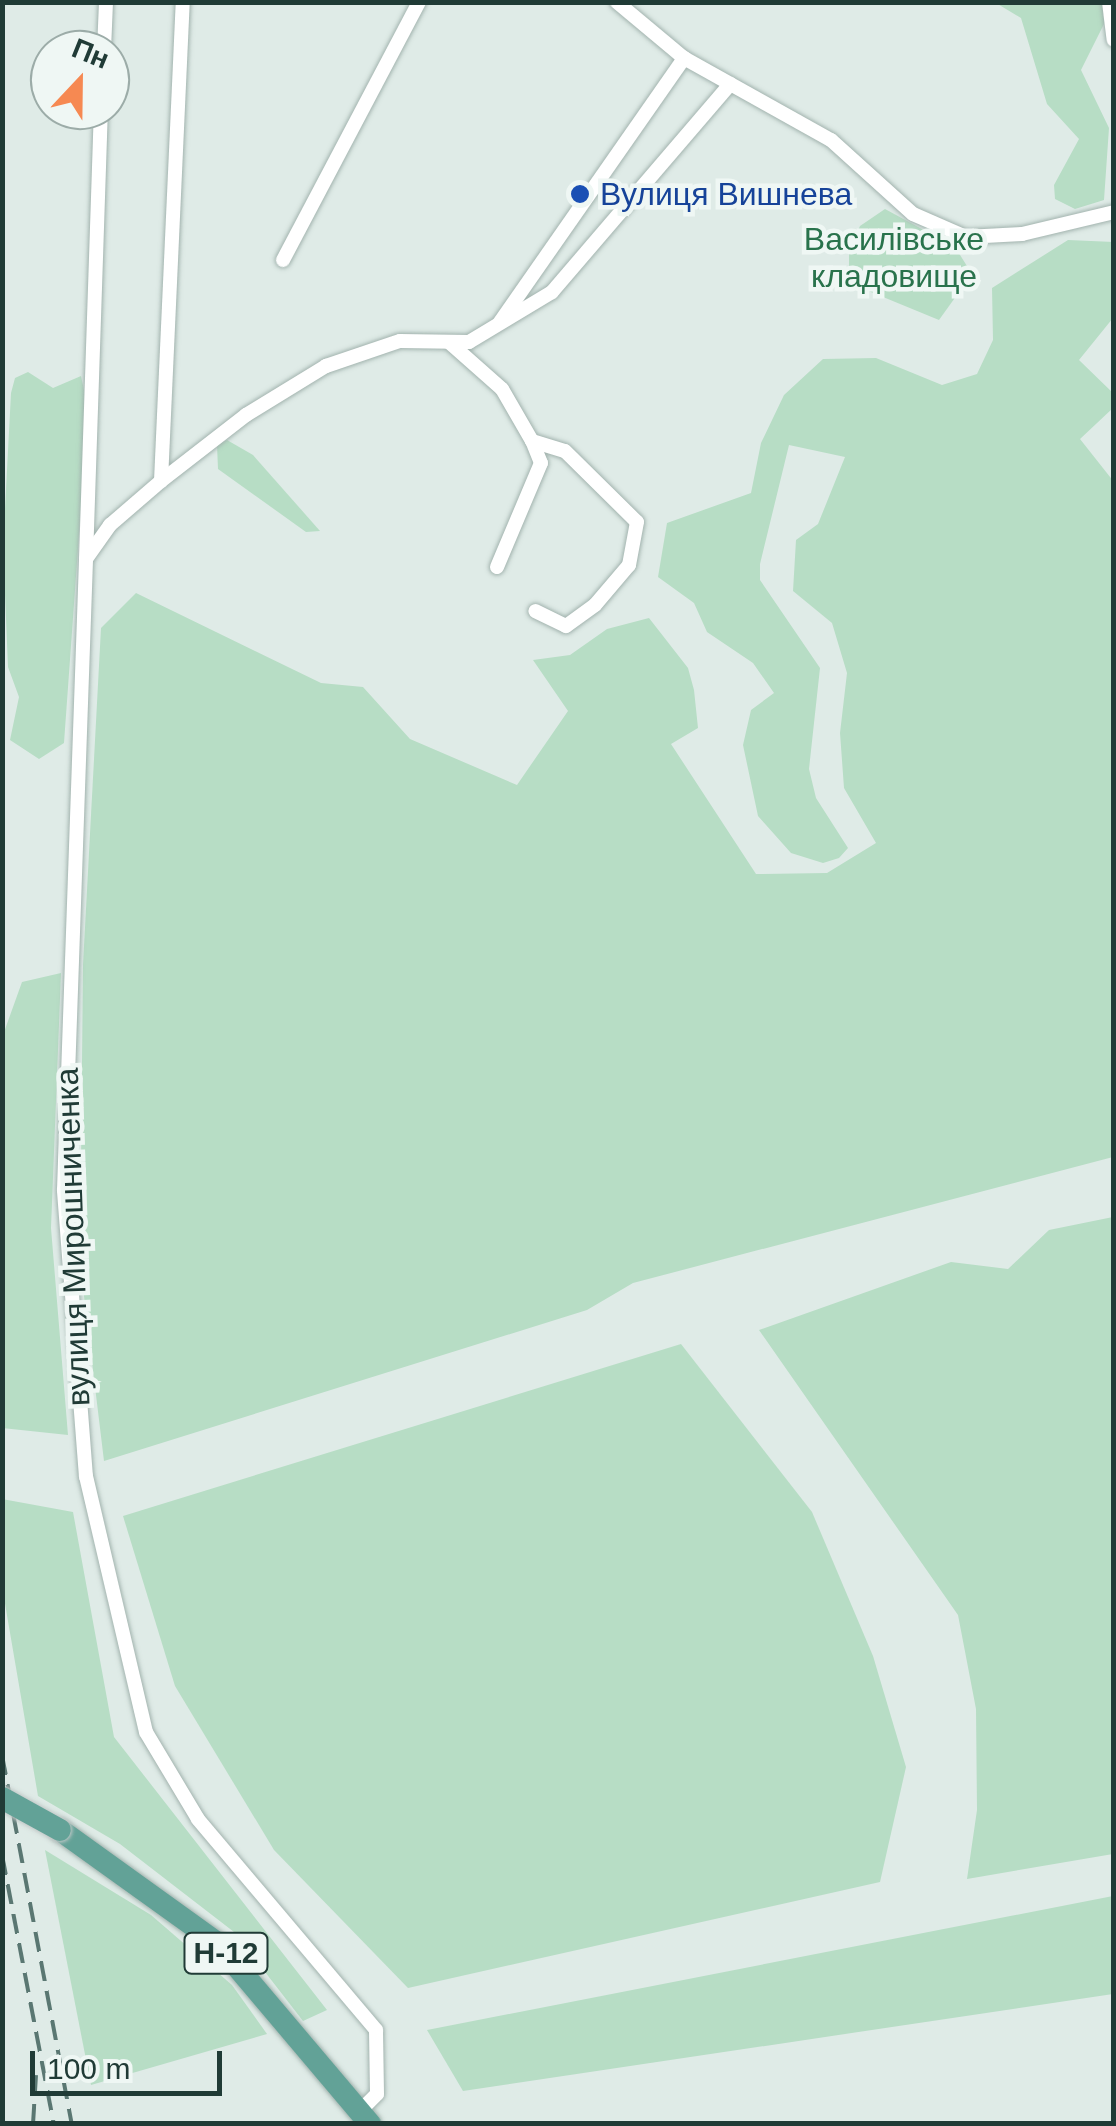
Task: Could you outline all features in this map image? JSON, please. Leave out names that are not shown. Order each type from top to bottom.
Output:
[{"type":"main road","name":"Н-12","points":[[2,1798],[60,1830],[217,1943],[365,2117]]},
{"type":"street","points":[[105,30],[106,2]]},
{"type":"street","points":[[162,482],[183,2]]},
{"type":"street","points":[[283,260],[419,2]]},
{"type":"street","points":[[617,2],[684,58],[831,140],[914,214],[966,237],[1022,234],[1114,212]]},
{"type":"street","points":[[1109,2],[1114,40]]},
{"type":"street","points":[[493,330],[684,58]]},
{"type":"street","points":[[86,558],[110,525],[162,482],[246,415],[326,366],[400,342],[450,343],[493,330],[552,292],[730,84]]},
{"type":"street","name":"вулиця Мирошниченка","points":[[100,130],[64,1190],[86,1478],[146,1732],[198,1819],[376,2030],[377,2094],[365,2117]]},
{"type":"street","points":[[450,343],[502,389],[541,463],[496,567]]},
{"type":"street","points":[[532,442],[565,451],[636,522],[630,566],[595,605],[566,626],[534,611]]},
{"type":"green space","points":[[996,3],[1104,3],[1106,20],[1081,70],[1109,128],[1104,200],[1075,209],[1055,199],[1054,185],[1079,139],[1047,104],[1021,18]]},
{"type":"green space","name":"Василівське кладовище","points":[[885,209],[955,247],[972,274],[939,320],[849,283],[849,250],[860,226]]},
{"type":"green space","points":[[1068,240],[1114,242],[1113,318],[1079,360],[1114,394],[1113,408],[1080,439],[1114,482],[1113,1157],[633,1283],[587,1310],[104,1461],[80,1263],[83,965],[101,628],[136,593],[321,683],[363,687],[410,739],[517,785],[568,711],[533,660],[570,655],[607,629],[649,618],[688,668],[694,690],[698,728],[671,744],[756,874],[827,873],[876,843],[844,788],[840,733],[847,673],[832,623],[793,591],[796,540],[818,524],[845,457],[789,445],[760,564],[760,580],[820,668],[809,769],[816,798],[848,848],[839,858],[823,863],[791,853],[758,816],[743,745],[751,710],[774,693],[753,663],[707,632],[694,603],[658,577],[667,523],[751,493],[761,443],[784,395],[823,359],[876,358],[942,385],[977,374],[993,340],[992,288]]},
{"type":"green space","points":[[28,372],[53,388],[81,376],[88,409],[64,743],[39,759],[10,740],[19,697],[8,667],[3,547],[11,393],[15,378]]},
{"type":"green space","points":[[227,440],[253,455],[320,531],[306,532],[218,469],[217,445]]},
{"type":"green space","points":[[61,973],[51,1228],[68,1435],[2,1428],[3,1035],[22,982]]},
{"type":"green space","points":[[1113,1217],[1113,1854],[967,1879],[977,1810],[976,1709],[958,1615],[759,1330],[951,1262],[1008,1269],[1049,1230]]},
{"type":"green space","points":[[681,1344],[812,1512],[873,1656],[906,1767],[880,1882],[408,1988],[274,1850],[175,1686],[123,1516]]},
{"type":"green space","points":[[2,1499],[73,1512],[114,1737],[327,2010],[303,2021],[234,1932],[120,1844],[38,1796],[3,1592]]},
{"type":"green space","points":[[45,1850],[151,1915],[232,1985],[267,2034],[91,2085]]},
{"type":"green space","points":[[1113,1896],[1113,1994],[463,2091],[427,2030]]},
{"type":"railway","points":[[2,1755],[72,2124]]},
{"type":"railway","points":[[2,1855],[54,2124]]},
{"type":"railway","points":[[33,2124],[36,2075]]},
{"type":"place","name":"Вулиця Вишнева","points":[[580,194]]}]
